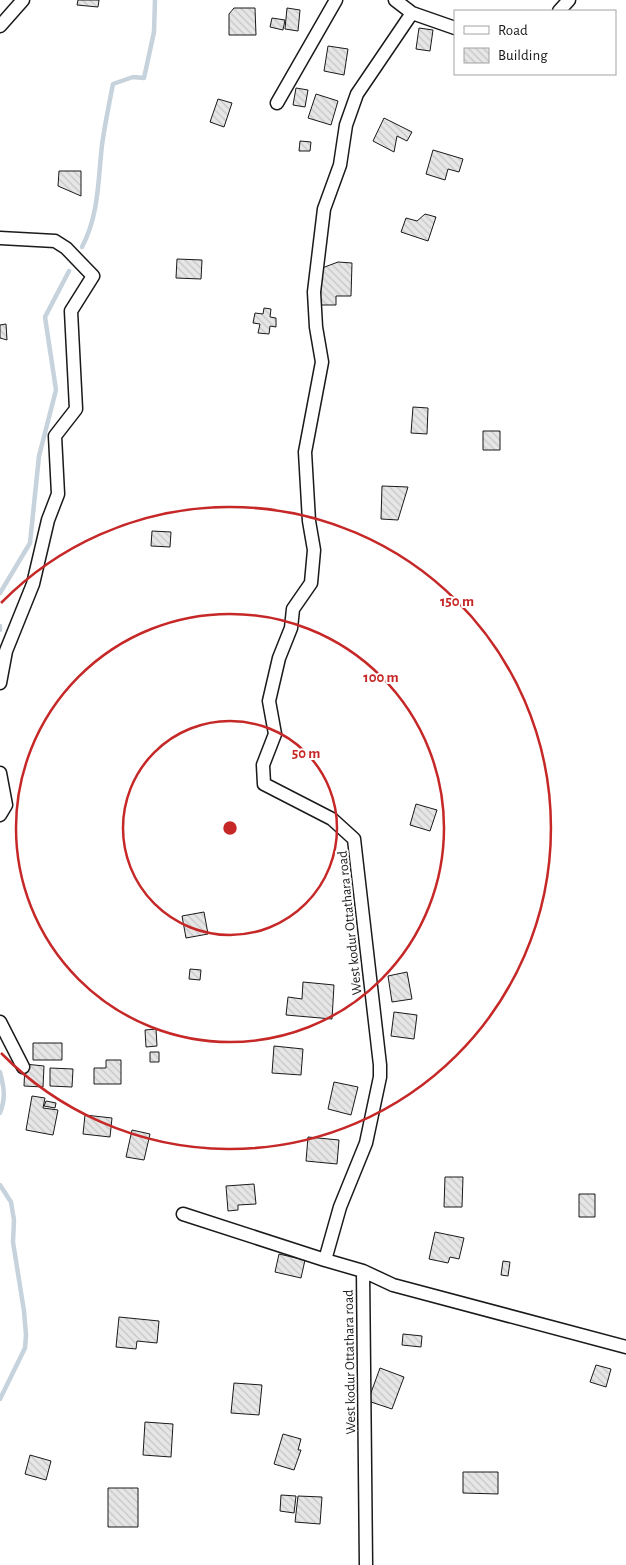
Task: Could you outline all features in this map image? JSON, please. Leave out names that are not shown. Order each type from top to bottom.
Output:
[{"type":"street","points":[[0,26],[23,0]]},
{"type":"street","points":[[277,103],[336,0]]},
{"type":"street","points":[[395,0],[412,13],[454,28]]},
{"type":"street","points":[[560,10],[569,0]]},
{"type":"street","name":"West kodur Ottathara road","points":[[366,1565],[363,1271],[325,1260],[340,1206],[366,1143],[380,1077],[354,839],[332,819],[264,784],[263,765],[275,734],[269,701],[279,658],[291,628],[293,608],[312,583],[314,550],[309,521],[304,452],[322,362],[316,327],[314,292],[324,209],[340,165],[346,125],[356,94],[412,13]]},
{"type":"street","points":[[0,238],[55,242],[66,248],[93,276],[71,311],[76,409],[55,436],[58,494],[48,520],[33,584],[6,650],[0,683]]},
{"type":"street","points":[[0,773],[6,805],[0,816]]},
{"type":"street","points":[[0,1022],[23,1067]]},
{"type":"street","points":[[184,1214],[325,1260]]},
{"type":"street","points":[[363,1271],[393,1285],[626,1348]]},
{"type":"building","points":[[78,0],[99,0],[98,7],[77,5]]},
{"type":"building","points":[[234,8],[255,8],[256,35],[229,35],[229,14]]},
{"type":"building","points":[[287,8],[300,10],[298,31],[285,29]]},
{"type":"building","points":[[272,18],[285,20],[283,30],[270,27]]},
{"type":"building","points":[[419,28],[433,30],[430,51],[416,49]]},
{"type":"building","points":[[328,46],[348,49],[344,75],[324,71]]},
{"type":"building","points":[[296,88],[308,90],[305,107],[293,105]]},
{"type":"building","points":[[316,94],[338,101],[331,125],[308,118]]},
{"type":"building","points":[[218,99],[232,103],[224,127],[210,122]]},
{"type":"building","points":[[384,118],[412,132],[407,141],[397,136],[394,152],[373,141]]},
{"type":"building","points":[[300,141],[311,142],[310,151],[299,151]]},
{"type":"building","points":[[433,150],[463,159],[459,172],[448,169],[445,180],[426,174]]},
{"type":"building","points":[[59,171],[81,171],[81,196],[58,186]]},
{"type":"building","points":[[425,214],[436,217],[428,241],[401,232],[406,218],[417,221]]},
{"type":"building","points":[[177,259],[202,260],[201,279],[176,278]]},
{"type":"building","points":[[338,262],[352,263],[351,296],[336,296],[336,305],[320,305],[322,268]]},
{"type":"building","points":[[264,308],[271,309],[270,317],[276,318],[276,327],[270,326],[269,334],[258,333],[260,324],[253,323],[255,313],[263,314]]},
{"type":"building","points":[[6,324],[7,340],[0,338],[0,325]]},
{"type":"building","points":[[413,407],[428,408],[427,434],[411,433]]},
{"type":"building","points":[[483,431],[500,431],[500,450],[483,450]]},
{"type":"building","points":[[382,486],[408,487],[398,520],[381,519]]},
{"type":"building","points":[[152,531],[171,532],[170,547],[151,546]]},
{"type":"building","points":[[416,804],[437,810],[430,831],[410,825]]},
{"type":"building","points":[[204,912],[208,934],[186,938],[182,916]]},
{"type":"building","points":[[190,969],[201,970],[200,980],[189,979]]},
{"type":"building","points":[[407,972],[412,999],[392,1002],[388,976]]},
{"type":"building","points":[[303,982],[334,985],[332,1019],[286,1015],[288,997],[302,999]]},
{"type":"building","points":[[394,1012],[417,1015],[414,1039],[391,1036]]},
{"type":"building","points":[[156,1029],[157,1046],[146,1047],[145,1030]]},
{"type":"building","points":[[33,1043],[62,1043],[62,1060],[33,1060]]},
{"type":"building","points":[[274,1046],[303,1049],[301,1075],[272,1073]]},
{"type":"building","points":[[150,1052],[159,1052],[159,1062],[150,1062]]},
{"type":"building","points":[[106,1060],[121,1060],[121,1084],[94,1084],[94,1068],[106,1068]]},
{"type":"building","points":[[25,1064],[44,1066],[43,1087],[24,1086]]},
{"type":"building","points":[[50,1068],[73,1069],[72,1087],[50,1086]]},
{"type":"building","points":[[334,1082],[358,1087],[351,1115],[328,1109]]},
{"type":"building","points":[[32,1096],[45,1098],[43,1108],[58,1110],[53,1135],[26,1130]]},
{"type":"building","points":[[46,1101],[56,1103],[55,1108],[44,1106]]},
{"type":"building","points":[[85,1115],[112,1118],[110,1137],[83,1134]]},
{"type":"building","points":[[132,1130],[150,1134],[144,1160],[126,1157]]},
{"type":"building","points":[[308,1137],[339,1140],[337,1164],[306,1161]]},
{"type":"building","points":[[445,1177],[463,1177],[462,1207],[444,1207]]},
{"type":"building","points":[[254,1184],[256,1204],[238,1205],[238,1210],[228,1211],[226,1186]]},
{"type":"building","points":[[579,1194],[595,1194],[595,1217],[579,1217]]},
{"type":"building","points":[[435,1232],[464,1238],[459,1259],[450,1257],[448,1263],[429,1259]]},
{"type":"building","points":[[279,1254],[305,1260],[301,1278],[275,1272]]},
{"type":"building","points":[[503,1261],[510,1262],[508,1276],[501,1275]]},
{"type":"building","points":[[119,1317],[159,1321],[157,1343],[137,1341],[136,1349],[116,1347]]},
{"type":"building","points":[[403,1334],[422,1336],[421,1347],[402,1345]]},
{"type":"building","points":[[596,1365],[611,1369],[606,1387],[590,1382]]},
{"type":"building","points":[[380,1368],[404,1377],[392,1409],[368,1401]]},
{"type":"building","points":[[234,1383],[262,1385],[259,1415],[231,1413]]},
{"type":"building","points":[[145,1422],[173,1424],[171,1457],[143,1455]]},
{"type":"building","points":[[283,1434],[301,1439],[298,1450],[301,1450],[294,1470],[274,1464]]},
{"type":"building","points":[[30,1455],[51,1461],[46,1480],[25,1474]]},
{"type":"building","points":[[463,1472],[498,1472],[498,1494],[463,1493]]},
{"type":"building","points":[[108,1488],[138,1488],[138,1527],[108,1527]]},
{"type":"building","points":[[281,1495],[296,1496],[294,1513],[280,1511]]},
{"type":"building","points":[[298,1496],[322,1497],[320,1524],[295,1522]]},
{"type":"waterway","points":[[82,247],[88,235],[95,210],[102,145],[113,84],[133,77],[144,78],[154,32],[155,0]]},
{"type":"waterway","points":[[0,593],[30,543],[39,456],[56,390],[45,317],[69,271]]},
{"type":"waterway","points":[[0,1072],[4,1092],[0,1113]]},
{"type":"waterway","points":[[0,1185],[11,1202],[14,1220],[13,1242],[26,1335],[25,1348],[0,1399]]}]
